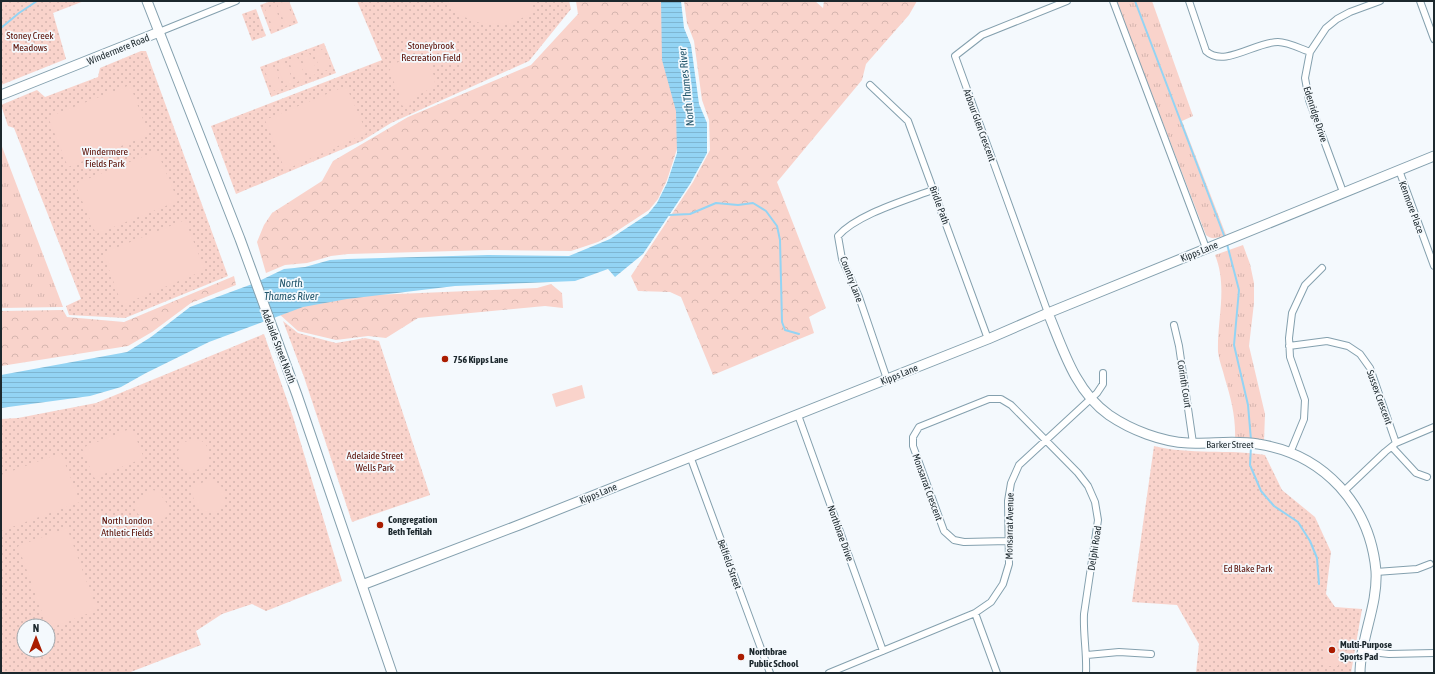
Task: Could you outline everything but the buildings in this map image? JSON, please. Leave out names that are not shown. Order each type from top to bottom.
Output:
[{"type":"street","name":"Adelaide Street North","points":[[147,1],[297,395],[392,673]]},
{"type":"street","name":"Windermere Road","points":[[1,96],[236,1]]},
{"type":"street","name":"Arbour Glen Crescent","points":[[1048,313],[955,56],[982,35],[1067,1]]},
{"type":"street","points":[[1113,1],[1206,248]]},
{"type":"street","points":[[1189,1],[1206,51],[1211,56],[1217,58],[1227,57],[1266,43],[1280,42],[1310,52]]},
{"type":"street","name":"Edenridge Drive","points":[[1343,192],[1309,100],[1305,78],[1310,52],[1326,28],[1337,19],[1350,12],[1380,1]]},
{"type":"street","points":[[1420,1],[1434,38]]},
{"type":"street","name":"Bridle Path","points":[[870,85],[907,118],[988,339]]},
{"type":"street","name":"Kipps Lane","points":[[362,584],[519,525],[690,456],[798,415],[988,339],[1206,248],[1434,156]]},
{"type":"street","name":"Kenmore Place","points":[[1399,170],[1434,266]]},
{"type":"street","name":"Country Lane","points":[[888,379],[859,297],[842,259],[838,236],[844,229],[864,218],[934,189]]},
{"type":"street","points":[[1290,453],[1304,419],[1306,400],[1290,357],[1288,338],[1292,313],[1305,285],[1322,268]]},
{"type":"street","name":"Barker Street","points":[[1048,313],[1069,365],[1078,382],[1108,414],[1133,429],[1161,438],[1193,443],[1251,443],[1280,449],[1306,460],[1330,477],[1344,491],[1364,521],[1372,549],[1376,572],[1374,605],[1363,651],[1360,673]]},
{"type":"street","name":"Corinth Court","points":[[1174,325],[1179,346],[1193,443]]},
{"type":"street","name":"Sussex Crescent","points":[[1290,346],[1327,341],[1348,346],[1360,354],[1370,368],[1394,445]]},
{"type":"street","name":"Monsarrat Avenue","points":[[829,673],[975,613],[991,602],[1003,584],[1009,564],[1008,501],[1011,483],[1019,464],[1092,398],[1103,384],[1103,373]]},
{"type":"street","name":"Monsarrat Crescent","points":[[1009,541],[964,542],[954,540],[944,531],[913,446],[913,437],[920,427],[989,399],[1001,399],[1011,405],[1045,439]]},
{"type":"street","name":"Northbrae Drive","points":[[798,415],[883,651]]},
{"type":"street","points":[[1344,491],[1384,452],[1394,445],[1434,427]]},
{"type":"street","name":"Delphi Road","points":[[1045,439],[1078,473],[1088,486],[1094,502],[1098,520],[1084,614],[1083,629],[1087,655],[1086,673]]},
{"type":"street","points":[[1394,445],[1416,473],[1427,477]]},
{"type":"street","name":"Belfield Street","points":[[690,456],[770,673]]},
{"type":"street","points":[[1376,572],[1418,569],[1430,564]]},
{"type":"street","points":[[975,613],[997,673]]},
{"type":"street","points":[[1363,651],[1388,654],[1434,653]]},
{"type":"street","points":[[1087,655],[1119,652],[1151,654]]},
{"type":"green space","name":"Stoney Creek Meadows","points":[[1,1],[84,1],[53,13],[66,59],[1,85]]},
{"type":"green space","points":[[271,1],[289,1],[298,23],[271,34],[260,5]]},
{"type":"green space","points":[[286,1],[294,20],[285,24],[277,4]]},
{"type":"green space","name":"Stoneybrook Recreation Field","points":[[357,1],[569,1],[571,9],[529,61],[391,123],[362,141],[236,194],[211,126],[382,60]]},
{"type":"green space","points":[[443,1],[532,1],[533,13],[509,24],[480,23],[459,15]]},
{"type":"green space","points":[[576,1],[662,1],[677,108],[677,149],[667,180],[658,199],[649,210],[598,242],[571,251],[490,250],[348,254],[331,256],[307,263],[285,265],[266,273],[257,242],[264,225],[272,213],[322,181],[333,161],[408,117],[531,65],[578,14]]},
{"type":"green space","points":[[684,1],[815,1],[823,8],[824,1],[917,1],[909,15],[866,64],[862,80],[777,182],[826,308],[809,317],[814,333],[713,375],[681,297],[670,292],[638,291],[631,276],[693,182],[710,150],[709,120],[702,100],[694,41],[687,23]]},
{"type":"green space","points":[[1116,1],[1152,1],[1193,116],[1182,121],[1226,235],[1211,238],[1206,235]]},
{"type":"green space","points":[[274,5],[282,25],[273,28],[265,9]]},
{"type":"green space","points":[[256,9],[266,36],[252,41],[242,14]]},
{"type":"green space","points":[[324,43],[336,73],[271,97],[260,67]]},
{"type":"green space","points":[[323,49],[330,69],[321,72],[314,53]]},
{"type":"green space","name":"Windermere Fields Park","points":[[141,51],[146,51],[228,276],[125,318],[69,315],[66,306],[81,299],[14,128],[8,126],[1,105],[37,90],[45,97],[98,77],[100,68]]},
{"type":"green space","points":[[310,54],[318,73],[309,77],[301,57]]},
{"type":"green space","points":[[298,58],[306,78],[297,82],[289,62]]},
{"type":"green space","points":[[405,58],[411,58],[427,65],[435,79],[435,86],[411,99],[409,108],[398,104],[400,96],[389,71],[393,65]]},
{"type":"green space","points":[[286,63],[294,83],[285,86],[277,66]]},
{"type":"green space","points":[[274,67],[282,87],[273,91],[265,71]]},
{"type":"green space","points":[[130,85],[149,135],[68,167],[48,117]]},
{"type":"green space","points":[[346,86],[367,133],[285,170],[265,120]]},
{"type":"green space","points":[[1,144],[63,307],[1,308]]},
{"type":"green space","points":[[157,151],[178,201],[96,234],[75,184]]},
{"type":"green space","points":[[185,220],[205,270],[122,305],[103,253]]},
{"type":"green space","points":[[1243,245],[1250,264],[1254,283],[1254,303],[1249,346],[1265,414],[1264,441],[1235,439],[1233,408],[1218,352],[1221,279],[1215,255]]},
{"type":"green space","points":[[234,276],[236,285],[191,303],[152,332],[128,346],[1,366],[1,311],[63,310],[67,317],[124,322]]},
{"type":"green space","points":[[551,284],[562,293],[563,308],[545,306],[418,318],[386,338],[368,336],[336,340],[298,331],[278,313],[305,304],[349,296],[537,288]]},
{"type":"green space","name":"Adelaide Street Wells Park","points":[[283,321],[298,333],[336,343],[365,338],[379,341],[430,495],[352,522],[304,377]]},
{"type":"green space","name":"North London Athletic Fields","points":[[264,334],[293,417],[342,581],[266,611],[252,604],[222,614],[196,631],[201,645],[128,673],[1,673],[1,419],[18,418],[96,403]]},
{"type":"green space","points":[[582,385],[585,398],[556,407],[552,394]]},
{"type":"green space","points":[[132,428],[144,458],[94,478],[82,448]]},
{"type":"green space","points":[[193,439],[206,444],[209,457],[206,466],[190,473],[183,470],[177,453],[182,443]]},
{"type":"green space","name":"Ed Blake Park","points":[[1154,446],[1168,449],[1237,452],[1265,455],[1282,490],[1315,517],[1331,552],[1326,594],[1335,607],[1362,609],[1351,673],[1196,673],[1199,644],[1177,605],[1132,602]]},
{"type":"green space","points":[[61,453],[80,502],[1,531],[1,475]]},
{"type":"green space","points":[[213,479],[225,490],[224,504],[217,511],[207,512],[203,511],[197,506],[191,492],[193,486]]},
{"type":"green space","points":[[152,490],[158,491],[171,509],[163,520],[157,522],[151,522],[140,516],[133,505]]},
{"type":"green space","points":[[67,528],[97,610],[56,626],[56,618],[44,618],[18,546]]},
{"type":"green space","name":"Multi-Purpose Sports Pad","points":[[1338,644],[1338,666],[1325,666],[1325,645]]},
{"type":"water","name":"North Thames River","points":[[661,1],[681,1],[684,28],[691,45],[699,104],[707,123],[707,153],[690,184],[643,254],[615,277],[608,269],[575,281],[455,286],[347,299],[303,307],[209,342],[121,387],[90,396],[1,408],[1,375],[127,352],[151,337],[190,307],[255,283],[284,269],[305,267],[330,260],[347,259],[488,255],[569,256],[610,239],[648,214],[657,203],[667,183],[677,153],[676,111],[662,60]]},
{"type":"waterway","points":[[1,28],[19,13],[37,1]]},
{"type":"waterway","points":[[1135,1],[1225,238]]},
{"type":"waterway","points":[[669,215],[690,214],[716,203],[738,205],[753,203],[766,211],[777,226],[780,240],[782,322],[785,330],[799,334]]},
{"type":"waterway","points":[[1227,244],[1239,290],[1234,345],[1248,405],[1251,440]]},
{"type":"waterway","points":[[1251,446],[1250,465],[1261,491],[1274,506],[1298,522],[1310,541],[1317,558],[1319,584]]},
{"type":"place","name":"756 Kipps Lane","points":[[445,359]]},
{"type":"place","name":"Congregation Beth Tefilah","points":[[380,525]]},
{"type":"place","name":"Multi-Purpose Sports Pad","points":[[1332,650]]},
{"type":"place","name":"Northbrae Public School","points":[[741,657]]}]
